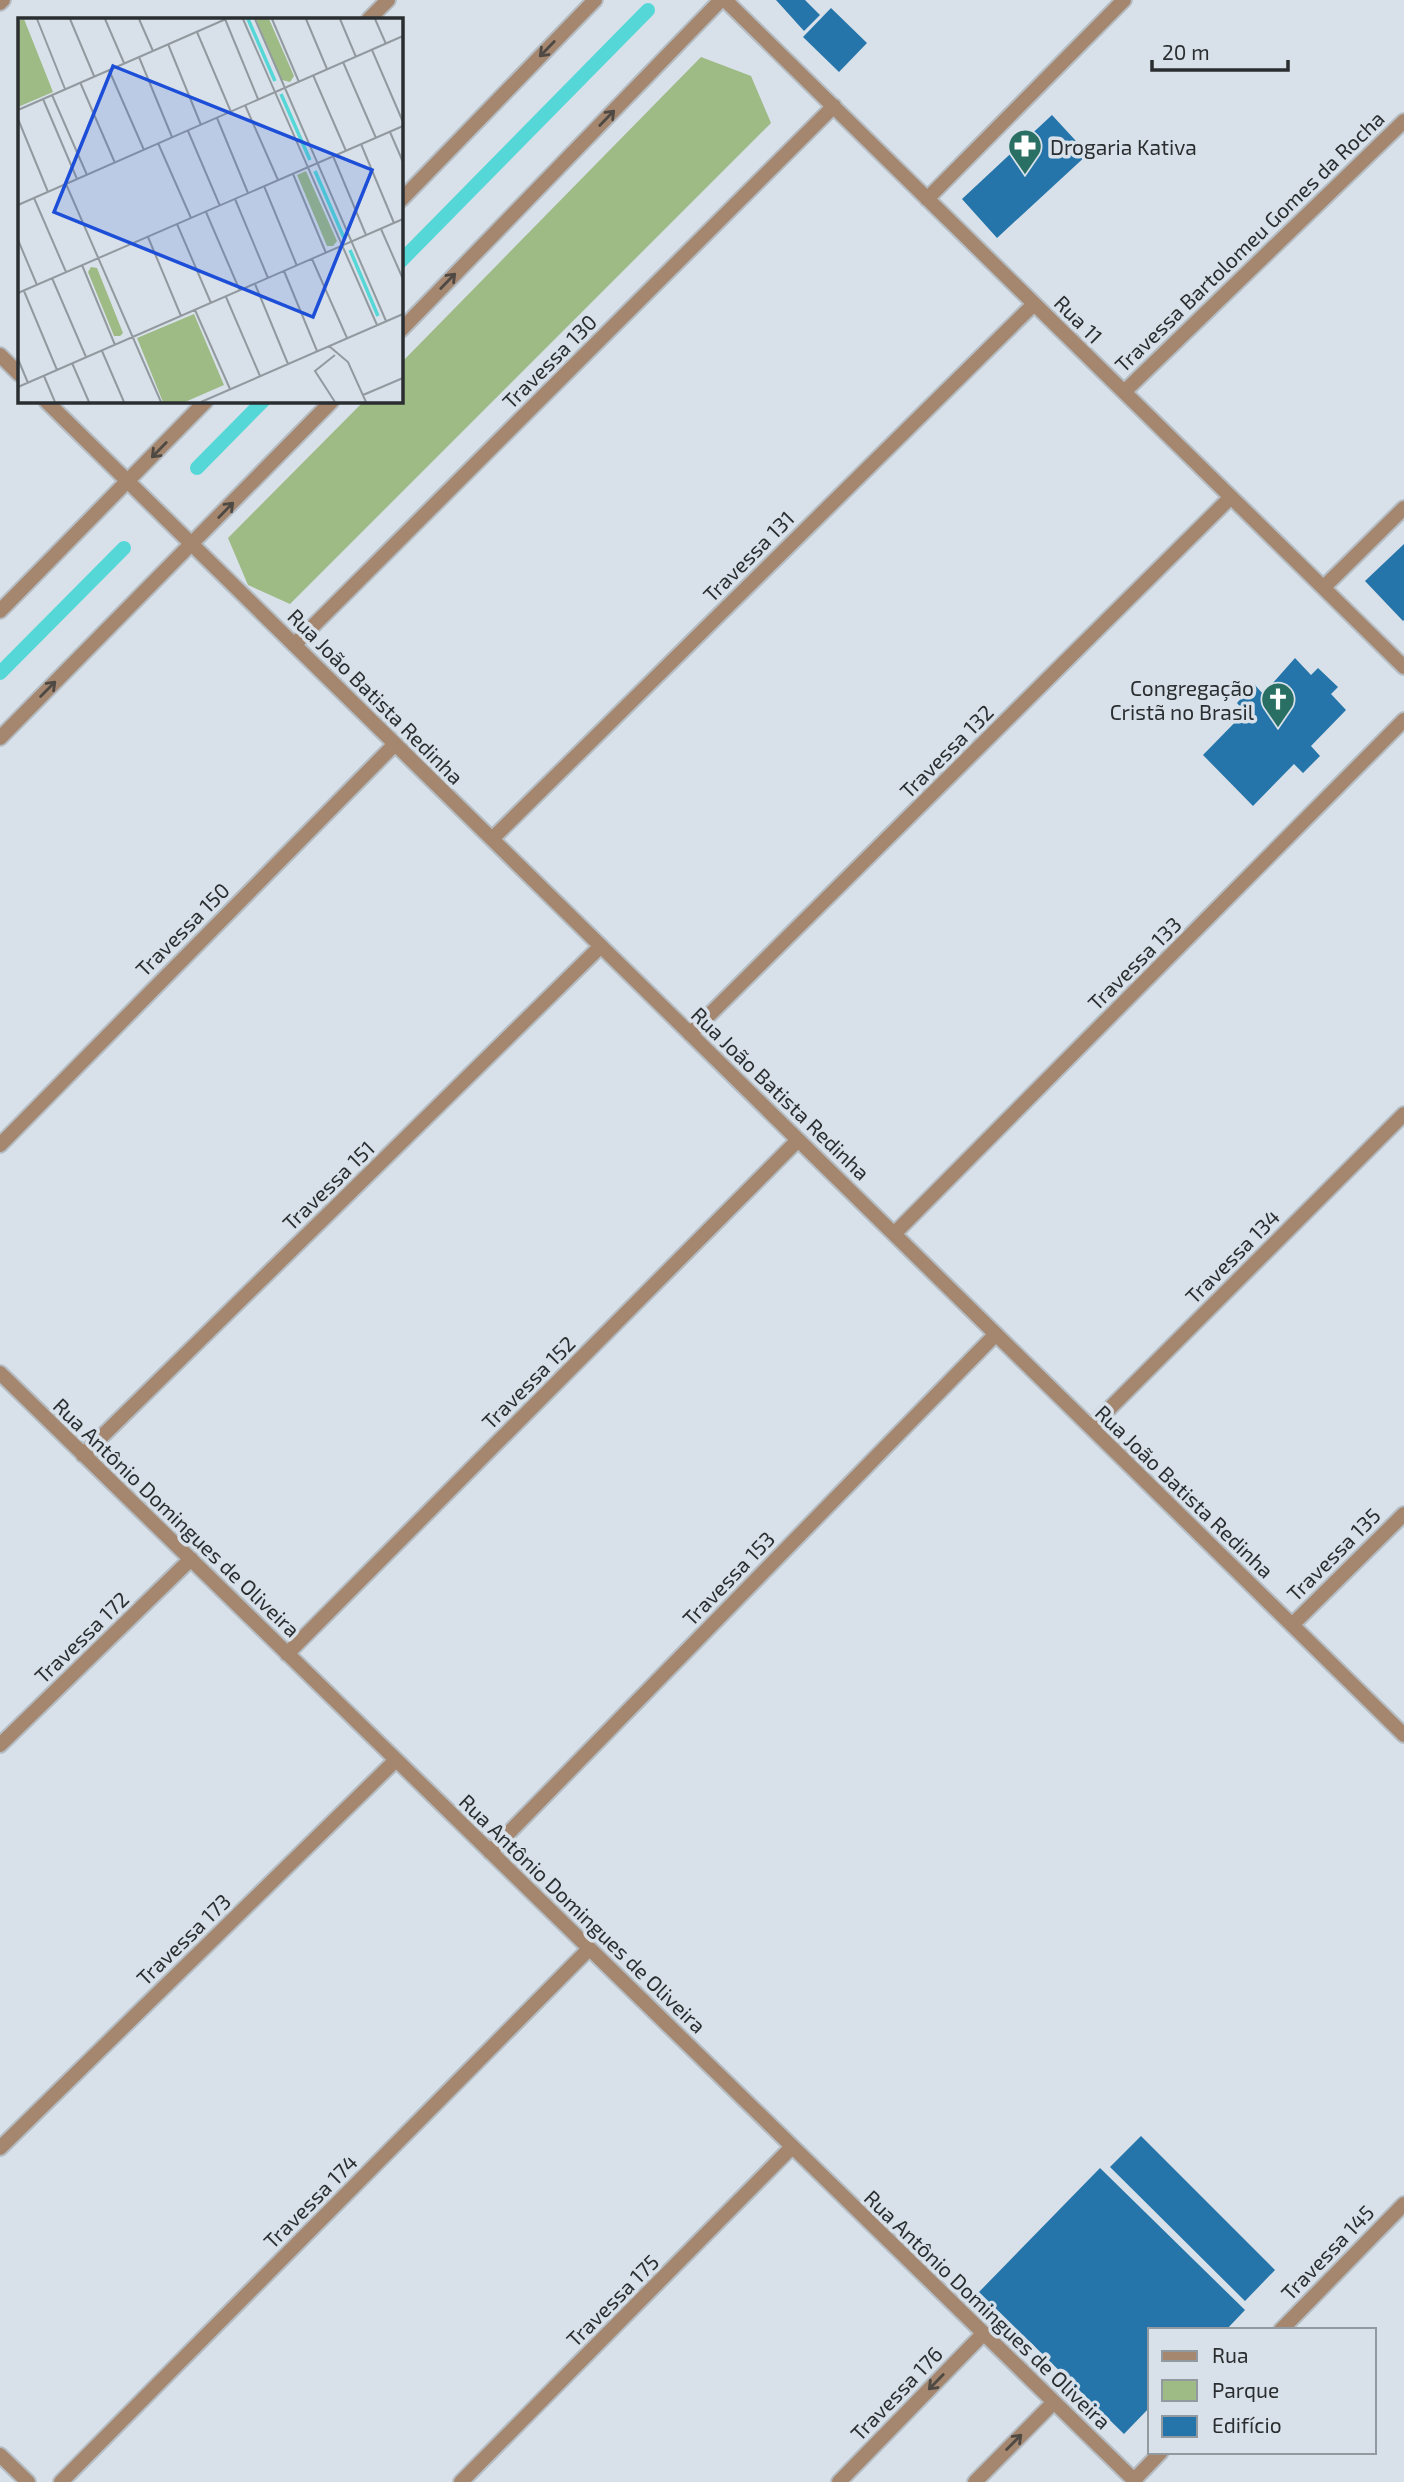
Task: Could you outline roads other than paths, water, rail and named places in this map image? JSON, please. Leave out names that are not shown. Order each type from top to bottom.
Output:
[{"type":"street","points":[[370,18],[388,0]]},
{"type":"street","points":[[402,199],[595,0]]},
{"type":"street","points":[[402,329],[723,0]]},
{"type":"street","name":"Rua 11","points":[[723,0],[1404,667]]},
{"type":"street","points":[[927,199],[1124,0]]},
{"type":"street","name":"Travessa 130","points":[[294,645],[834,106]]},
{"type":"street","name":"Travessa Bartolomeu Gomes da Rocha","points":[[1124,392],[1404,121]]},
{"type":"street","name":"Travessa 131","points":[[492,839],[1034,304]]},
{"type":"street","points":[[0,355],[18,371]]},
{"type":"street","name":"Rua João Batista Redinha","points":[[47,402],[1404,1735]]},
{"type":"street","points":[[0,611],[205,402]]},
{"type":"street","points":[[0,738],[331,402]]},
{"type":"street","name":"Travessa 132","points":[[690,1034],[1231,497]]},
{"type":"street","points":[[1324,587],[1404,508]]},
{"type":"street","name":"Travessa 133","points":[[894,1234],[1404,720]]},
{"type":"street","name":"Travessa 150","points":[[0,1145],[395,744]]},
{"type":"street","name":"Travessa 151","points":[[83,1455],[601,946]]},
{"type":"street","name":"Travessa 134","points":[[1090,1427],[1404,1114]]},
{"type":"street","name":"Travessa 152","points":[[287,1654],[798,1140]]},
{"type":"street","name":"Travessa 153","points":[[489,1852],[996,1334]]},
{"type":"street","name":"Rua Antônio Domingues de Oliveira","points":[[0,1373],[1135,2481]]},
{"type":"street","name":"Travessa 135","points":[[1292,1625],[1404,1514]]},
{"type":"street","name":"Travessa 172","points":[[0,1745],[191,1559]]},
{"type":"street","name":"Travessa 173","points":[[0,2148],[396,1760]]},
{"type":"street","name":"Travessa 174","points":[[61,2482],[589,1949]]},
{"type":"street","name":"Travessa 175","points":[[461,2482],[792,2147]]},
{"type":"street","name":"Travessa 145","points":[[1283,2328],[1404,2204]]},
{"type":"street","name":"Travessa 176","points":[[839,2482],[984,2333]]},
{"type":"street","points":[[975,2482],[1054,2402]]},
{"type":"street","points":[[1135,2481],[1159,2454]]},
{"type":"street","points":[[0,2455],[27,2482]]},
{"type":"waterway","points":[[402,260],[648,10]]},
{"type":"waterway","points":[[197,468],[262,402]]},
{"type":"waterway","points":[[0,673],[124,548]]},
{"type":"place","name":"Drogaria Kativa","points":[[1025,176]]},
{"type":"place","name":"Congregação Cristã no Brasil","points":[[1278,729]]}]
